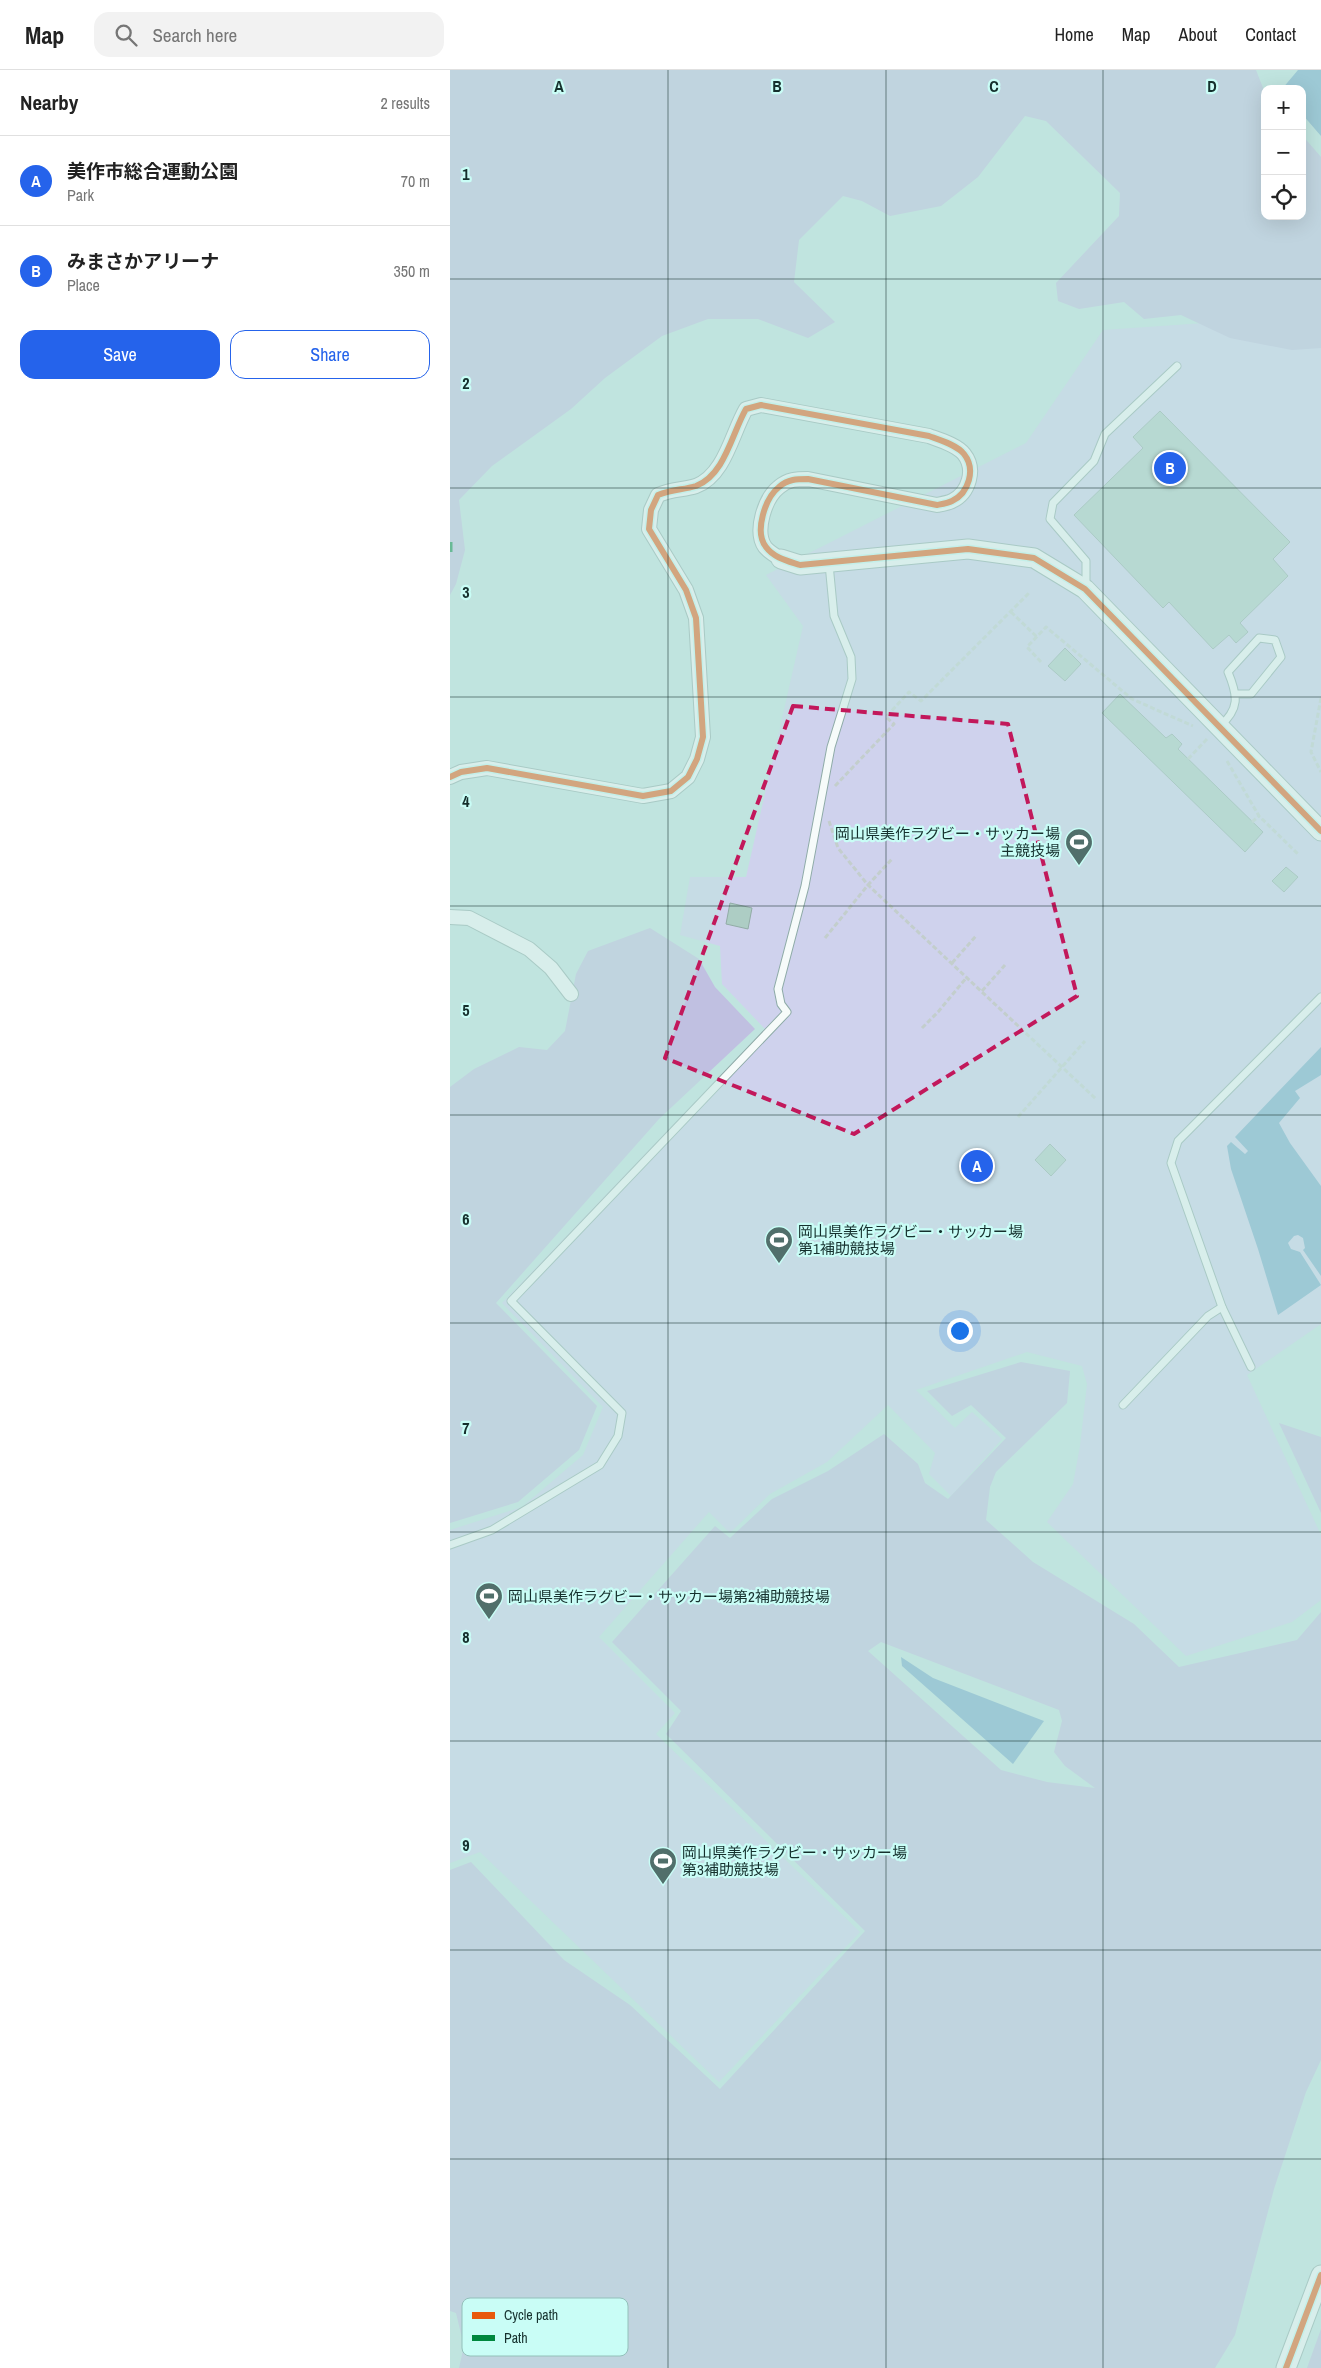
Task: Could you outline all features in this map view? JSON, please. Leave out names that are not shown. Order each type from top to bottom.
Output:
[{"type":"street","points":[[450,777],[461,772],[487,768],[643,796],[671,791],[688,777],[697,759],[703,737],[696,618],[686,590],[649,529],[651,510],[658,495],[671,490],[696,486],[712,475],[723,459],[746,409],[761,405],[929,436],[949,444],[964,453],[971,467],[969,482],[962,495],[952,502],[937,505],[808,478],[792,479],[779,487],[769,500],[760,531],[765,547],[780,559],[800,565],[968,549],[1034,558],[1086,589],[1215,735],[1321,831]]},
{"type":"street","points":[[450,916],[470,918],[528,949],[551,968],[571,994]]},
{"type":"street","points":[[1286,2368],[1321,2275]]},
{"type":"lane","points":[[1086,589],[1086,561],[1050,519],[1053,503],[1094,461],[1105,434],[1177,366]]},
{"type":"lane","points":[[450,1545],[492,1530],[600,1465],[618,1436],[622,1414],[511,1301],[787,1012],[781,1004],[778,989],[805,886],[831,747],[852,679],[851,657],[834,616],[829,561]]},
{"type":"lane","points":[[1215,735],[1230,718],[1237,694],[1228,672],[1259,638],[1275,640],[1281,657],[1251,694],[1237,694]]},
{"type":"lane","points":[[1251,1367],[1222,1307],[1171,1163],[1178,1141],[1321,996]]},
{"type":"lane","points":[[1123,1405],[1208,1316],[1222,1307]]},
{"type":"path","points":[[829,792],[894,724],[886,717],[909,692],[921,701],[1030,592]]},
{"type":"path","points":[[1011,612],[1037,637]]},
{"type":"path","points":[[1041,662],[1027,647],[1046,627],[1131,701],[1215,735],[1188,759]]},
{"type":"path","points":[[1321,698],[1312,752],[1321,772]]},
{"type":"path","points":[[1225,759],[1259,816],[1298,856]]},
{"type":"path","points":[[1252,822],[1259,816]]},
{"type":"path","points":[[828,820],[838,848],[868,885],[1096,1100]]},
{"type":"path","points":[[825,938],[868,885],[892,860]]},
{"type":"path","points":[[952,963],[976,936]]},
{"type":"path","points":[[982,991],[1005,965]]},
{"type":"path","points":[[922,1028],[967,977]]},
{"type":"path","points":[[1018,1117],[1085,1041]]},
{"type":"highlighted area","points":[[793,706],[1008,724],[1077,996],[854,1134],[665,1058]]},
{"type":"shaded area","points":[[450,70],[1256,70],[1262,85],[1261,220],[1306,220],[1306,140],[1321,157],[1321,348],[1292,350],[1230,338],[1181,315],[1144,319],[1124,302],[1079,309],[1058,301],[1056,283],[1119,216],[1120,193],[1046,121],[1025,116],[978,177],[941,206],[890,216],[862,201],[843,196],[799,240],[794,282],[835,322],[808,338],[758,319],[708,319],[662,336],[605,378],[571,409],[492,466],[459,500],[465,550],[456,584],[450,595]]},
{"type":"shaded area","points":[[1298,70],[1321,70],[1321,136],[1306,119],[1306,85],[1285,85]]},
{"type":"shaded area","points":[[1321,309],[1321,1324],[1247,1375],[1321,1535],[1321,1600],[1292,1622],[1186,1656],[1047,1522],[1073,1484],[1080,1446],[1087,1384],[1082,1366],[1027,1352],[916,1390],[955,1428],[972,1412],[1002,1439],[951,1496],[929,1474],[935,1453],[888,1405],[827,1462],[770,1494],[730,1533],[709,1512],[599,1637],[675,1713],[656,1734],[860,1932],[719,2082],[480,1852],[450,1863],[450,1530],[522,1507],[583,1455],[603,1407],[502,1303],[765,1029],[722,984],[720,946],[680,935],[690,877],[746,877],[803,626],[766,575],[1026,443],[1103,330],[1263,319]]},
{"type":"shaded area","points":[[650,928],[699,959],[715,987],[755,1029],[659,1119],[496,1303],[597,1406],[579,1450],[518,1502],[450,1523],[450,1087],[474,1069],[519,1047],[547,1050],[565,1031],[576,974],[588,951]]},
{"type":"shaded area","points":[[1321,1047],[1321,1075],[1295,1091],[1300,1098],[1279,1123],[1290,1143],[1321,1186],[1321,1276],[1303,1250],[1305,1248],[1303,1238],[1298,1235],[1294,1236],[1288,1243],[1291,1249],[1300,1252],[1321,1285],[1278,1315],[1231,1169],[1227,1146],[1231,1142],[1245,1154],[1248,1151],[1235,1137]]},
{"type":"shaded area","points":[[1021,1362],[1070,1371],[1067,1403],[996,1472],[990,1487],[986,1520],[1033,1562],[1134,1624],[1179,1667],[1297,1640],[1321,1612],[1321,2060],[1306,2092],[1274,2189],[1235,2335],[1215,2368],[459,2368],[462,2355],[628,2356],[628,2298],[462,2298],[462,2338],[456,2313],[450,2311],[450,1870],[471,1862],[564,1960],[630,2005],[720,2089],[865,1931],[666,1734],[681,1711],[612,1642],[715,1526],[730,1538],[772,1499],[828,1471],[884,1434],[918,1464],[925,1483],[948,1499],[1006,1438],[971,1405],[952,1416],[927,1391]],"holes":[[[881,1642],[1059,1710],[1062,1721],[1054,1752],[1065,1766],[1095,1788],[1047,1782],[1001,1770],[868,1651]]]},
{"type":"shaded area","points":[[1279,1423],[1321,1437],[1321,1513]]},
{"type":"shaded area","points":[[901,1657],[933,1678],[1044,1721],[1013,1764],[902,1666]]},
{"type":"shaded area","points":[[1321,2329],[1321,2368],[1307,2368]]},
{"type":"building","points":[[1160,411],[1290,542],[1273,559],[1288,576],[1240,623],[1248,632],[1236,643],[1229,635],[1213,649],[1169,602],[1163,608],[1074,515],[1143,448],[1133,437]]},
{"type":"building","points":[[1065,648],[1081,664],[1065,681],[1048,666]]},
{"type":"building","points":[[1120,694],[1166,738],[1172,734],[1182,744],[1178,749],[1263,832],[1245,852],[1102,713]]},
{"type":"building","points":[[1286,867],[1298,877],[1284,892],[1272,881]]},
{"type":"building","points":[[730,903],[752,908],[748,929],[726,924]]},
{"type":"building","points":[[1050,1144],[1066,1160],[1051,1176],[1035,1160]]},
{"type":"marked path","points":[[450,542],[450,555]]},
{"type":"cycle path","points":[[450,777],[461,772],[487,768],[643,796],[671,791],[688,777],[697,759],[703,737],[696,618],[686,590],[649,529],[651,510],[658,495],[696,486],[706,481],[721,463],[746,409],[761,405],[929,436],[948,443],[961,451],[968,460],[970,467],[969,480],[963,492],[952,501],[937,505],[808,479],[796,479],[786,482],[769,499],[761,524],[763,541],[769,551],[782,559],[800,565],[968,549],[1034,558],[1085,589],[1321,831]]},
{"type":"cycle path","points":[[1286,2368],[1321,2275]]},
{"type":"place","name":"みまさかアリーナ","points":[[1170,468]]},
{"type":"place","name":"岡山県美作ラグビー・サッカー場 主競技場","points":[[1079,866]]},
{"type":"place","name":"美作市総合運動公園","points":[[977,1166]]},
{"type":"place","name":"岡山県美作ラグビー・サッカー場 第1補助競技場","points":[[779,1264]]},
{"type":"place","name":"岡山県美作ラグビー・サッカー場第2補助競技場","points":[[489,1620]]},
{"type":"place","name":"岡山県美作ラグビー・サッカー場 第3補助競技場","points":[[663,1885]]}]
